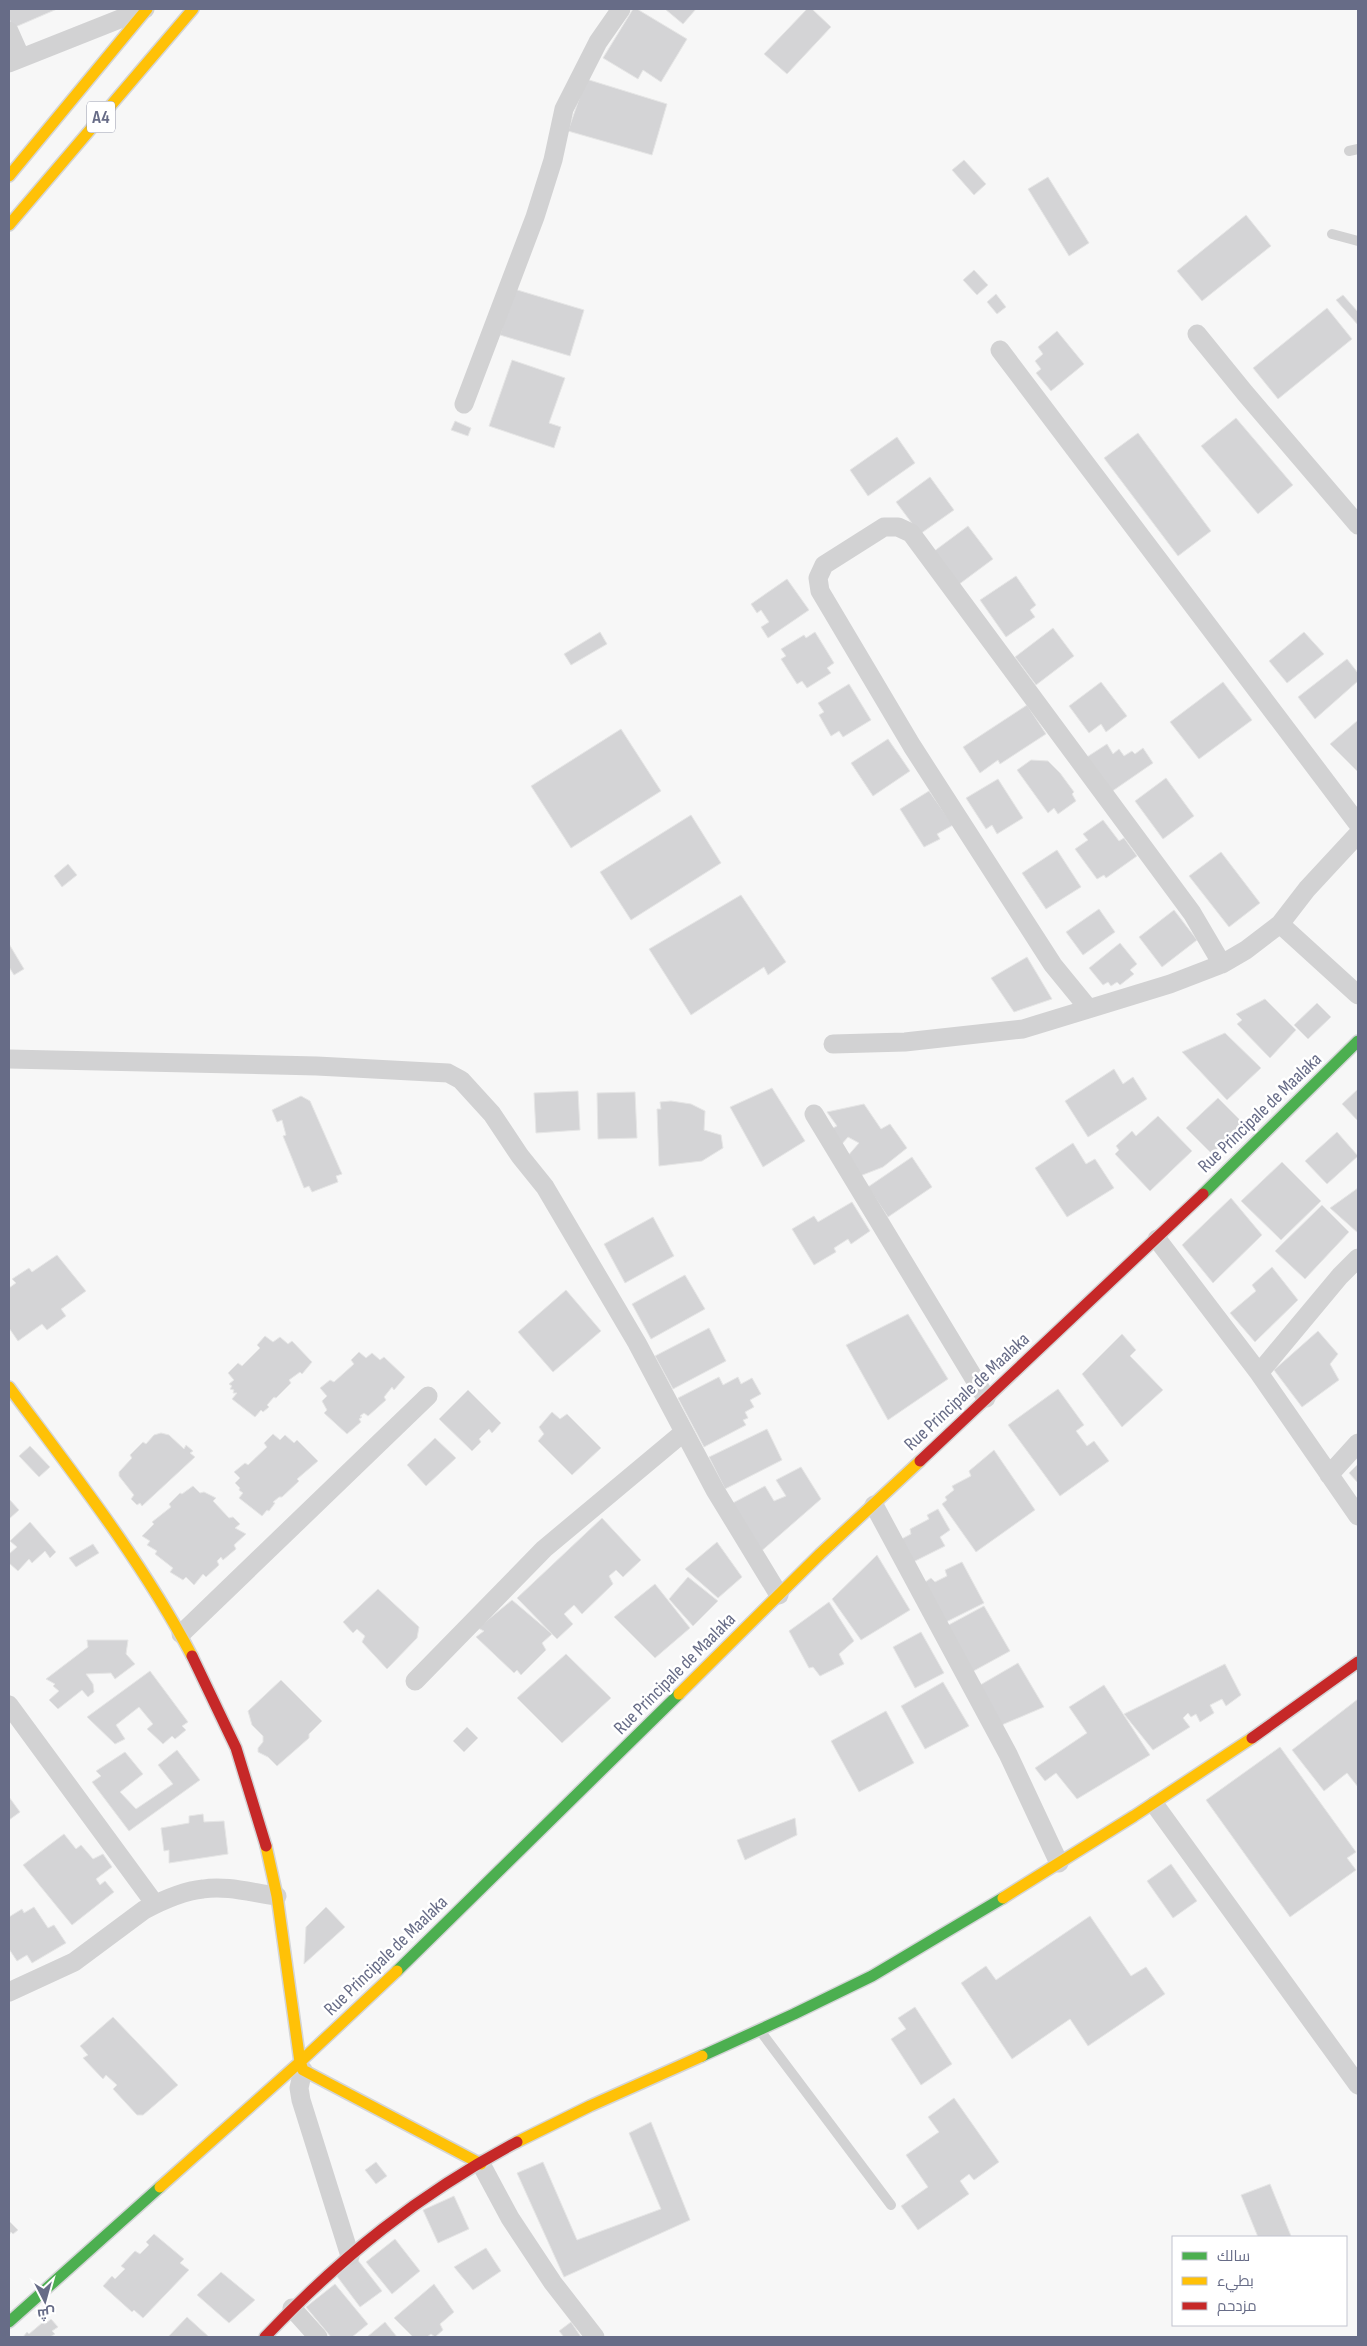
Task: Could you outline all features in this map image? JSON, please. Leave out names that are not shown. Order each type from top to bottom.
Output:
[{"type":"main road","name":"A4","points":[[9,176],[146,9]]},
{"type":"main road","name":"A4","points":[[9,225],[192,9]]},
{"type":"main road","name":"Rue Principale de Maalaka","points":[[9,2322],[301,2066],[559,1814],[779,1595],[1156,1239],[1358,1041]]},
{"type":"main road","points":[[9,1387],[73,1472],[171,1615],[208,1685],[236,1748],[267,1850],[277,1896],[301,2066],[481,2164]]},
{"type":"main road","points":[[266,2337],[292,2308],[350,2256],[403,2213],[442,2186],[556,2123],[845,1990],[945,1936],[1058,1863],[1155,1805],[1358,1662]]},
{"type":"street","points":[[9,31],[15,60],[146,9]]},
{"type":"street","points":[[464,404],[535,217],[553,160],[564,109],[598,42],[621,9]]},
{"type":"street","points":[[1198,334],[1245,393],[1358,525]]},
{"type":"street","points":[[1000,350],[1358,824]]},
{"type":"street","points":[[1089,1009],[1053,965],[912,746],[820,591],[818,578],[824,565],[884,527],[898,527],[911,533],[1192,913],[1222,964]]},
{"type":"street","points":[[833,1044],[905,1042],[1023,1029],[1170,984],[1222,964],[1246,950],[1280,924],[1307,889],[1358,834]]},
{"type":"street","points":[[1280,924],[1358,995]]},
{"type":"street","points":[[9,1059],[317,1066],[436,1072],[454,1075],[473,1092],[492,1114],[520,1156],[545,1187],[637,1343],[715,1490],[779,1595]]},
{"type":"street","points":[[814,1114],[986,1398]]},
{"type":"street","points":[[1156,1239],[1259,1373],[1358,1516]]},
{"type":"street","points":[[1259,1373],[1340,1276],[1358,1258]]},
{"type":"street","points":[[182,1634],[428,1396]]},
{"type":"street","points":[[415,1681],[544,1549],[684,1432]]},
{"type":"street","points":[[1330,1474],[1358,1443]]},
{"type":"street","points":[[874,1505],[1008,1754],[1058,1863]]},
{"type":"street","points":[[9,1705],[155,1904]]},
{"type":"street","points":[[1155,1805],[1358,2085]]},
{"type":"street","points":[[9,1992],[74,1962],[144,1910],[155,1904],[201,1889],[214,1888],[277,1896]]},
{"type":"street","points":[[301,2066],[301,2100],[350,2256]]},
{"type":"street","points":[[481,2164],[510,2218],[553,2283],[595,2337]]},
{"type":"street","points":[[292,2308],[318,2337]]},
{"type":"lane","points":[[1332,234],[1358,241]]},
{"type":"lane","points":[[759,2029],[891,2206]]},
{"type":"building","points":[[9,9],[57,9],[13,28],[9,18]]},
{"type":"building","points":[[633,9],[637,9],[687,39],[661,82],[643,70],[638,79],[603,58]]},
{"type":"building","points":[[665,9],[696,9],[683,24]]},
{"type":"building","points":[[807,9],[812,9],[831,27],[787,74],[764,54]]},
{"type":"building","points":[[586,79],[667,104],[652,155],[568,131]]},
{"type":"building","points":[[964,160],[986,184],[974,195],[952,170]]},
{"type":"building","points":[[1048,177],[1089,243],[1069,256],[1028,189]]},
{"type":"building","points":[[1246,215],[1271,246],[1202,301],[1177,271]]},
{"type":"building","points":[[974,270],[988,285],[977,295],[963,280]]},
{"type":"building","points":[[514,289],[584,310],[570,356],[500,335]]},
{"type":"building","points":[[996,294],[1006,307],[997,314],[987,302]]},
{"type":"building","points":[[1343,295],[1358,312],[1358,325],[1336,300]]},
{"type":"building","points":[[1327,308],[1352,339],[1278,399],[1253,368]]},
{"type":"building","points":[[1057,331],[1084,364],[1051,391],[1036,373],[1041,369],[1035,361],[1043,354],[1038,347]]},
{"type":"building","points":[[512,360],[565,378],[549,423],[561,427],[554,448],[489,426]]},
{"type":"building","points":[[1236,418],[1293,485],[1258,514],[1201,446]]},
{"type":"building","points":[[455,421],[471,428],[468,436],[451,430]]},
{"type":"building","points":[[1138,433],[1211,531],[1178,556],[1104,458]]},
{"type":"building","points":[[897,437],[915,463],[868,496],[850,470]]},
{"type":"building","points":[[930,477],[954,510],[920,534],[896,502]]},
{"type":"building","points":[[968,526],[993,559],[958,585],[933,552]]},
{"type":"building","points":[[1016,576],[1036,605],[1030,610],[1035,617],[1006,637],[980,600]]},
{"type":"building","points":[[787,579],[809,610],[768,638],[761,627],[769,622],[761,610],[757,613],[751,604]]},
{"type":"building","points":[[1053,628],[1074,656],[1036,685],[1015,657]]},
{"type":"building","points":[[600,632],[607,644],[571,665],[564,654]]},
{"type":"building","points":[[815,632],[834,663],[827,668],[831,673],[807,688],[802,681],[797,684],[781,659],[786,656],[781,649],[804,635],[806,638]]},
{"type":"building","points":[[1304,632],[1324,654],[1287,683],[1269,661]]},
{"type":"building","points":[[1347,659],[1358,673],[1358,681],[1315,719],[1298,697]]},
{"type":"building","points":[[1101,682],[1127,716],[1106,732],[1101,724],[1089,733],[1069,706]]},
{"type":"building","points":[[1223,682],[1252,720],[1199,759],[1170,722]]},
{"type":"building","points":[[849,684],[871,720],[843,737],[839,731],[831,736],[819,715],[824,712],[818,703]]},
{"type":"building","points":[[1027,705],[1046,734],[1000,764],[998,760],[980,773],[963,747]]},
{"type":"building","points":[[1358,722],[1358,772],[1330,744]]},
{"type":"building","points":[[621,729],[661,791],[571,848],[531,786]]},
{"type":"building","points":[[888,739],[910,771],[873,796],[851,763]]},
{"type":"building","points":[[1107,744],[1113,754],[1119,749],[1124,756],[1132,751],[1135,754],[1143,748],[1153,763],[1111,792],[1087,757]]},
{"type":"building","points":[[1031,760],[1048,761],[1074,792],[1072,794],[1076,801],[1058,814],[1054,808],[1048,813],[1017,770]]},
{"type":"building","points":[[1166,778],[1194,816],[1163,839],[1135,801]]},
{"type":"building","points":[[998,779],[1023,818],[997,834],[992,825],[986,829],[966,798]]},
{"type":"building","points":[[929,791],[953,825],[937,834],[940,839],[924,847],[900,809]]},
{"type":"building","points":[[691,815],[721,863],[631,920],[600,872]]},
{"type":"building","points":[[1103,820],[1119,841],[1124,838],[1137,856],[1106,878],[1104,875],[1097,879],[1075,849],[1088,840],[1083,834]]},
{"type":"building","points":[[1057,850],[1081,887],[1046,909],[1022,873]]},
{"type":"building","points":[[1221,852],[1260,903],[1229,927],[1189,876]]},
{"type":"building","points":[[68,864],[77,875],[62,887],[54,876]]},
{"type":"building","points":[[741,895],[786,962],[768,975],[764,967],[691,1015],[649,949]]},
{"type":"building","points":[[1099,909],[1115,932],[1083,955],[1066,932]]},
{"type":"building","points":[[1174,910],[1197,940],[1162,967],[1139,937]]},
{"type":"building","points":[[1120,943],[1137,964],[1130,970],[1134,974],[1120,985],[1117,982],[1111,986],[1108,982],[1103,985],[1089,968]]},
{"type":"building","points":[[9,944],[24,969],[14,975],[9,967]]},
{"type":"building","points":[[1027,957],[1052,999],[1014,1012],[991,978]]},
{"type":"building","points":[[1265,999],[1296,1030],[1270,1058],[1237,1024],[1242,1020],[1236,1014]]},
{"type":"building","points":[[1317,1003],[1331,1017],[1308,1039],[1294,1025]]},
{"type":"building","points":[[1225,1033],[1261,1068],[1227,1100],[1182,1052]]},
{"type":"building","points":[[1114,1069],[1123,1084],[1133,1077],[1147,1099],[1088,1137],[1065,1101]]},
{"type":"building","points":[[772,1088],[805,1141],[763,1167],[730,1107]]},
{"type":"building","points":[[1358,1089],[1358,1121],[1342,1104]]},
{"type":"building","points":[[578,1091],[580,1130],[536,1133],[534,1093]]},
{"type":"building","points":[[635,1092],[637,1138],[598,1139],[597,1093]]},
{"type":"building","points":[[301,1096],[310,1101],[342,1174],[336,1176],[338,1182],[312,1192],[309,1186],[304,1188],[283,1136],[286,1135],[282,1120],[277,1122],[272,1110]]},
{"type":"building","points":[[1218,1098],[1244,1124],[1212,1154],[1186,1128]]},
{"type":"building","points":[[671,1101],[691,1104],[705,1111],[704,1130],[721,1135],[723,1148],[702,1161],[659,1166],[657,1109],[661,1109],[660,1102]]},
{"type":"building","points":[[864,1104],[881,1129],[890,1124],[907,1148],[883,1167],[860,1176],[846,1158],[859,1143],[848,1137],[841,1145],[829,1130],[837,1126],[827,1112]]},
{"type":"building","points":[[1158,1116],[1192,1151],[1150,1191],[1115,1154],[1119,1150],[1116,1146],[1132,1131],[1136,1136]]},
{"type":"building","points":[[1337,1132],[1358,1156],[1327,1184],[1305,1161]]},
{"type":"building","points":[[1073,1143],[1086,1164],[1095,1159],[1114,1188],[1067,1217],[1035,1168]]},
{"type":"building","points":[[912,1157],[932,1187],[888,1217],[868,1187]]},
{"type":"building","points":[[1282,1162],[1321,1201],[1281,1240],[1241,1201]]},
{"type":"building","points":[[1358,1188],[1358,1233],[1330,1208]]},
{"type":"building","points":[[1231,1198],[1262,1235],[1213,1283],[1182,1245]]},
{"type":"building","points":[[852,1202],[870,1231],[851,1244],[848,1239],[834,1248],[836,1252],[814,1265],[792,1229],[814,1216],[818,1222]]},
{"type":"building","points":[[1322,1205],[1349,1232],[1305,1279],[1275,1251]]},
{"type":"building","points":[[653,1217],[674,1256],[625,1283],[604,1244]]},
{"type":"building","points":[[57,1255],[86,1291],[61,1309],[66,1316],[47,1330],[42,1324],[18,1341],[9,1328],[9,1288],[16,1283],[12,1279],[29,1268],[32,1272]]},
{"type":"building","points":[[1272,1267],[1298,1300],[1255,1342],[1230,1313],[1256,1291],[1252,1285]]},
{"type":"building","points":[[685,1275],[705,1309],[651,1339],[632,1304]]},
{"type":"building","points":[[566,1290],[601,1331],[553,1372],[518,1332]]},
{"type":"building","points":[[908,1314],[948,1379],[888,1420],[846,1345]]},
{"type":"building","points":[[709,1328],[726,1361],[673,1389],[655,1356]]},
{"type":"building","points":[[1318,1331],[1338,1354],[1330,1364],[1339,1380],[1302,1407],[1274,1370]]},
{"type":"building","points":[[1122,1334],[1136,1350],[1130,1356],[1163,1390],[1122,1427],[1082,1374]]},
{"type":"building","points":[[265,1336],[273,1342],[280,1337],[288,1344],[292,1341],[312,1362],[302,1374],[300,1372],[289,1380],[291,1383],[276,1398],[274,1397],[267,1405],[269,1407],[263,1412],[261,1410],[255,1417],[232,1399],[237,1393],[233,1393],[234,1390],[230,1389],[232,1386],[229,1384],[234,1380],[228,1373],[238,1363],[242,1366],[260,1348],[257,1345]]},
{"type":"building","points":[[359,1352],[366,1358],[372,1353],[380,1360],[384,1357],[405,1377],[394,1390],[392,1387],[384,1397],[386,1400],[368,1416],[364,1413],[360,1416],[362,1417],[359,1419],[361,1422],[347,1434],[324,1413],[327,1410],[322,1401],[327,1396],[320,1388],[330,1380],[334,1382],[354,1364],[351,1360]]},
{"type":"building","points":[[719,1377],[723,1385],[738,1377],[741,1384],[752,1378],[761,1394],[750,1400],[754,1407],[745,1412],[748,1418],[743,1420],[746,1425],[704,1447],[678,1398]]},
{"type":"building","points":[[1058,1389],[1084,1425],[1076,1431],[1087,1446],[1094,1441],[1109,1461],[1060,1496],[1008,1425]]},
{"type":"building","points":[[468,1390],[501,1423],[492,1433],[489,1429],[479,1439],[481,1442],[472,1451],[439,1419]]},
{"type":"building","points":[[552,1412],[560,1419],[567,1414],[601,1448],[572,1475],[538,1441],[544,1434],[539,1427]]},
{"type":"building","points":[[767,1429],[782,1460],[725,1489],[709,1457]]},
{"type":"building","points":[[161,1433],[169,1435],[184,1449],[186,1445],[193,1451],[190,1453],[195,1457],[142,1506],[140,1503],[137,1505],[131,1499],[134,1495],[119,1476],[119,1472],[132,1458],[130,1455],[143,1442],[146,1444],[154,1435]]},
{"type":"building","points":[[273,1434],[280,1440],[285,1435],[294,1443],[297,1440],[318,1461],[297,1479],[299,1481],[282,1497],[273,1502],[275,1503],[269,1511],[267,1510],[262,1516],[239,1498],[243,1493],[235,1483],[240,1478],[234,1472],[245,1463],[248,1465],[267,1447],[264,1443]]},
{"type":"building","points":[[435,1438],[456,1458],[426,1486],[407,1465]]},
{"type":"building","points":[[30,1446],[50,1467],[39,1477],[19,1456]]},
{"type":"building","points":[[994,1450],[1035,1510],[976,1552],[942,1504],[947,1500],[945,1497],[954,1490],[952,1486],[971,1476],[969,1471]]},
{"type":"building","points":[[1358,1464],[1358,1483],[1349,1473]]},
{"type":"building","points":[[801,1467],[821,1499],[758,1554],[729,1505],[765,1486],[774,1501],[786,1496],[776,1480]]},
{"type":"building","points":[[193,1486],[200,1493],[204,1492],[216,1498],[213,1501],[229,1518],[233,1517],[240,1524],[235,1528],[246,1534],[234,1545],[236,1549],[223,1560],[221,1557],[217,1561],[219,1565],[206,1577],[203,1574],[194,1585],[186,1577],[183,1580],[170,1572],[173,1568],[155,1554],[157,1551],[147,1545],[150,1541],[142,1536],[154,1524],[152,1522],[171,1507],[169,1504],[180,1493],[182,1494]]},
{"type":"building","points":[[9,1499],[19,1510],[9,1519]]},
{"type":"building","points":[[938,1509],[950,1530],[940,1537],[945,1546],[909,1564],[896,1542],[911,1534],[910,1529],[929,1519],[927,1515]]},
{"type":"building","points":[[602,1518],[641,1560],[623,1577],[616,1570],[609,1576],[613,1584],[582,1614],[574,1605],[564,1614],[573,1624],[557,1639],[517,1598]]},
{"type":"building","points":[[30,1522],[56,1552],[50,1558],[45,1551],[32,1563],[29,1559],[18,1571],[9,1563],[9,1554],[17,1547],[10,1541]]},
{"type":"building","points":[[717,1542],[742,1577],[718,1598],[685,1569]]},
{"type":"building","points":[[93,1544],[99,1553],[76,1567],[69,1558]]},
{"type":"building","points":[[877,1555],[910,1610],[861,1640],[832,1599]]},
{"type":"building","points":[[962,1562],[984,1603],[942,1624],[921,1585],[931,1578],[935,1582],[947,1576],[945,1570]]},
{"type":"building","points":[[688,1577],[718,1601],[693,1626],[669,1599]]},
{"type":"building","points":[[655,1584],[690,1628],[655,1658],[614,1617]]},
{"type":"building","points":[[378,1589],[419,1627],[417,1638],[387,1669],[362,1642],[365,1636],[357,1629],[353,1633],[343,1622]]},
{"type":"building","points":[[512,1600],[552,1634],[542,1643],[546,1650],[521,1675],[517,1670],[514,1673],[476,1637],[484,1631],[478,1628]]},
{"type":"building","points":[[829,1602],[854,1641],[839,1654],[844,1664],[820,1676],[813,1667],[809,1668],[789,1631]]},
{"type":"building","points":[[984,1606],[1010,1651],[968,1674],[943,1628]]},
{"type":"building","points":[[921,1632],[944,1673],[915,1688],[893,1647]]},
{"type":"building","points":[[87,1640],[128,1640],[126,1654],[135,1664],[115,1679],[111,1673],[86,1674],[93,1684],[94,1692],[88,1697],[82,1690],[58,1709],[49,1700],[59,1691],[53,1686],[55,1684],[46,1679],[88,1647]]},
{"type":"building","points":[[566,1654],[611,1698],[562,1743],[517,1698]]},
{"type":"building","points":[[1018,1663],[1044,1707],[997,1727],[975,1688]]},
{"type":"building","points":[[1225,1664],[1241,1695],[1226,1706],[1222,1699],[1210,1705],[1214,1713],[1200,1722],[1196,1714],[1191,1717],[1188,1713],[1183,1718],[1190,1727],[1153,1750],[1124,1714]]},
{"type":"building","points":[[150,1671],[188,1722],[182,1726],[186,1730],[175,1739],[172,1736],[163,1744],[147,1729],[153,1724],[139,1707],[116,1725],[125,1739],[115,1744],[87,1717]]},
{"type":"building","points":[[281,1680],[322,1721],[309,1734],[309,1738],[277,1766],[268,1757],[258,1752],[258,1748],[263,1742],[263,1736],[252,1725],[248,1711]]},
{"type":"building","points":[[943,1682],[969,1726],[925,1749],[901,1706]]},
{"type":"building","points":[[1104,1685],[1150,1755],[1077,1799],[1056,1773],[1045,1781],[1035,1768],[1087,1733],[1069,1707]]},
{"type":"building","points":[[1358,1699],[1358,1787],[1347,1773],[1324,1791],[1292,1750]]},
{"type":"building","points":[[886,1711],[914,1763],[859,1792],[831,1741]]},
{"type":"building","points":[[467,1727],[478,1738],[464,1752],[453,1741]]},
{"type":"building","points":[[1280,1747],[1356,1852],[1347,1858],[1356,1870],[1290,1917],[1206,1800]]},
{"type":"building","points":[[177,1750],[200,1780],[129,1831],[92,1782],[101,1776],[96,1771],[125,1752],[143,1774],[120,1792],[136,1809],[173,1784],[158,1765]]},
{"type":"building","points":[[9,1797],[20,1812],[9,1820]]},
{"type":"building","points":[[203,1814],[204,1822],[224,1821],[228,1854],[169,1863],[169,1850],[164,1851],[161,1828],[189,1823],[189,1816]]},
{"type":"building","points":[[795,1818],[797,1835],[745,1860],[737,1840]]},
{"type":"building","points":[[64,1834],[76,1849],[81,1845],[93,1859],[103,1854],[112,1867],[96,1879],[100,1885],[105,1881],[114,1892],[72,1925],[23,1865]]},
{"type":"building","points":[[1171,1864],[1197,1901],[1173,1918],[1147,1881]]},
{"type":"building","points":[[34,1907],[48,1928],[54,1925],[66,1943],[32,1963],[27,1955],[17,1961],[9,1949],[9,1917],[22,1909],[24,1913]]},
{"type":"building","points":[[326,1907],[345,1927],[304,1964],[306,1927]]},
{"type":"building","points":[[1090,1916],[1131,1976],[1146,1967],[1165,1994],[1088,2046],[1070,2019],[1012,2059],[961,1983],[986,1966],[996,1980]]},
{"type":"building","points":[[915,2007],[952,2064],[921,2085],[891,2039],[906,2029],[898,2018]]},
{"type":"building","points":[[113,2017],[178,2085],[143,2115],[137,2115],[113,2089],[117,2085],[106,2075],[103,2079],[83,2058],[88,2055],[80,2046]]},
{"type":"building","points":[[954,2098],[999,2162],[974,2180],[969,2174],[960,2181],[969,2194],[918,2230],[901,2206],[928,2187],[906,2155],[939,2132],[928,2117]]},
{"type":"building","points":[[651,2122],[690,2220],[564,2277],[517,2173],[543,2162],[577,2240],[661,2209],[629,2133]]},
{"type":"building","points":[[376,2162],[387,2176],[376,2184],[365,2170]]},
{"type":"building","points":[[1270,2184],[1291,2236],[1258,2236],[1241,2195]]},
{"type":"building","points":[[454,2196],[469,2229],[438,2243],[423,2210]]},
{"type":"building","points":[[9,2221],[18,2230],[13,2234],[11,2232],[9,2235]]},
{"type":"building","points":[[154,2234],[184,2259],[180,2263],[189,2270],[143,2318],[134,2310],[132,2312],[103,2286],[112,2276],[115,2279],[125,2269],[121,2266],[135,2251],[140,2254],[149,2245],[146,2242]]},
{"type":"building","points":[[395,2239],[420,2271],[392,2294],[366,2262]]},
{"type":"building","points":[[486,2248],[501,2271],[473,2290],[454,2267]]},
{"type":"building","points":[[357,2259],[382,2291],[360,2307],[336,2275]]},
{"type":"building","points":[[221,2272],[255,2300],[229,2323],[197,2295]]},
{"type":"building","points":[[335,2284],[368,2324],[352,2337],[331,2337],[306,2307]]},
{"type":"building","points":[[434,2284],[454,2312],[440,2324],[443,2330],[435,2337],[431,2334],[427,2337],[413,2337],[394,2318]]},
{"type":"building","points":[[187,2317],[209,2337],[168,2337]]},
{"type":"building","points":[[51,2319],[58,2327],[52,2331],[55,2334],[50,2337],[23,2337],[27,2332],[29,2334],[42,2323],[45,2324]]},
{"type":"building","points":[[385,2322],[397,2337],[367,2337]]},
{"type":"building","points":[[571,2322],[581,2337],[564,2337],[559,2331]]},
{"type":"traffic: fast","points":[[1203,1194],[1358,1041]]},
{"type":"traffic: fast","points":[[397,1971],[679,1694]]},
{"type":"traffic: fast","points":[[702,2056],[872,1976],[1003,1898]]},
{"type":"traffic: fast","points":[[9,2322],[160,2187]]},
{"type":"traffic: slow","points":[[9,176],[147,9]]},
{"type":"traffic: slow","points":[[9,225],[193,9]]},
{"type":"traffic: slow","points":[[9,1387],[106,1518],[151,1586],[192,1656]]},
{"type":"traffic: slow","points":[[679,1694],[820,1554],[920,1461]]},
{"type":"traffic: slow","points":[[1003,1898],[1134,1816],[1252,1738]]},
{"type":"traffic: slow","points":[[266,1846],[277,1896],[300,2062],[303,2070],[481,2164]]},
{"type":"traffic: slow","points":[[160,2187],[300,2062],[397,1971]]},
{"type":"traffic: slow","points":[[517,2142],[590,2106],[702,2056]]},
{"type":"traffic: jam","points":[[920,1461],[1203,1194]]},
{"type":"traffic: jam","points":[[192,1656],[236,1748],[266,1846]]},
{"type":"traffic: jam","points":[[1252,1738],[1358,1662]]},
{"type":"traffic: jam","points":[[265,2337],[323,2280],[383,2229],[447,2183],[517,2142]]}]
